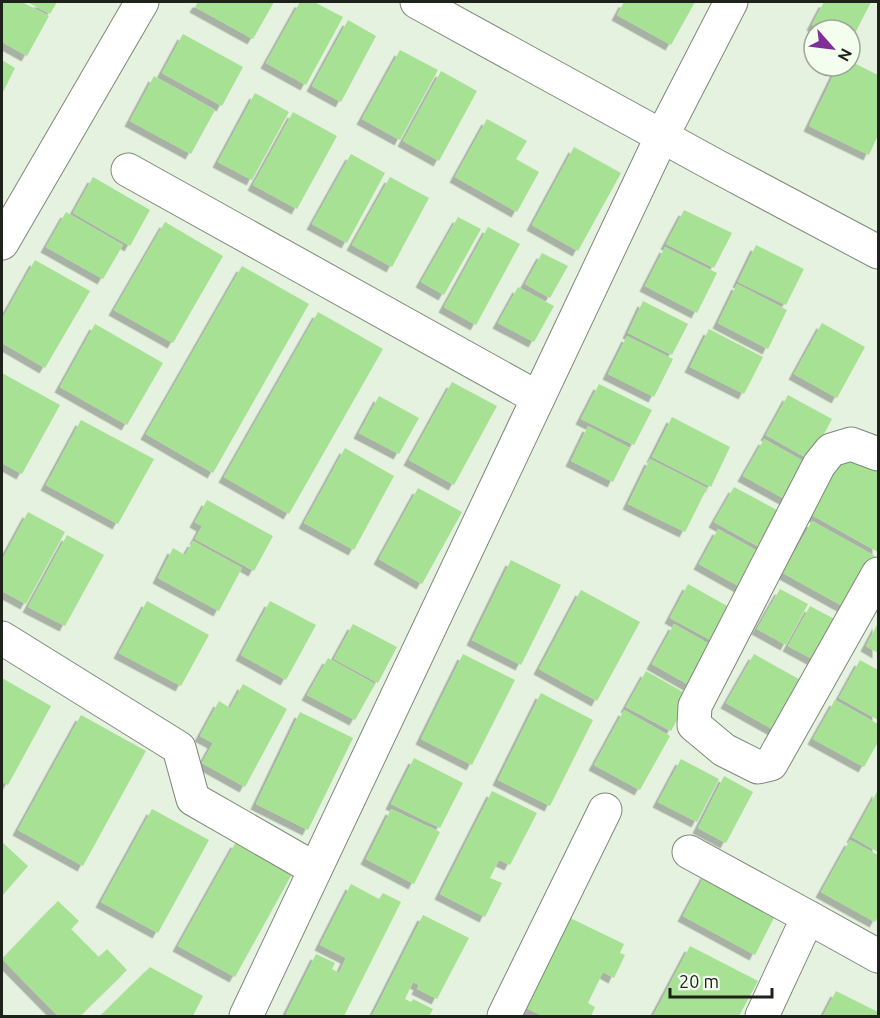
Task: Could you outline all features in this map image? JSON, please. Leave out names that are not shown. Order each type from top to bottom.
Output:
[{"type":"street","points":[[2,243],[142,2]]},
{"type":"street","points":[[417,2],[879,252]]},
{"type":"street","points":[[246,1017],[662,136],[731,2]]},
{"type":"street","points":[[128,170],[538,398]]},
{"type":"street","points":[[879,454],[850,444],[831,450],[819,465],[695,706],[694,725],[724,750],[758,767],[771,764],[879,574]]},
{"type":"street","points":[[2,638],[179,748],[193,800],[315,869]]},
{"type":"street","points":[[504,1017],[605,810]]},
{"type":"street","points":[[689,852],[878,955]]},
{"type":"street","points":[[762,1017],[808,917]]},
{"type":"building","points":[[2,2],[22,2],[49,16],[27,56],[2,42]]},
{"type":"building","points":[[27,2],[57,2],[50,14]]},
{"type":"building","points":[[198,2],[274,2],[253,39],[195,7]]},
{"type":"building","points":[[300,2],[314,2],[343,17],[306,85],[266,63]]},
{"type":"building","points":[[624,2],[695,2],[671,45],[617,15]]},
{"type":"building","points":[[824,2],[871,2],[862,20],[816,18]]},
{"type":"building","points":[[348,20],[376,36],[341,102],[312,86]]},
{"type":"building","points":[[183,34],[243,67],[222,106],[162,73]]},
{"type":"building","points":[[400,50],[438,70],[400,140],[362,119]]},
{"type":"building","points":[[2,60],[15,68],[2,94]]},
{"type":"building","points":[[862,67],[878,75],[878,135],[869,155],[809,126],[832,78],[862,78]]},
{"type":"building","points":[[441,71],[477,91],[439,161],[403,141]]},
{"type":"building","points":[[154,76],[215,110],[191,154],[130,121]]},
{"type":"building","points":[[255,93],[289,112],[252,180],[218,162]]},
{"type":"building","points":[[293,112],[337,136],[297,209],[253,185]]},
{"type":"building","points":[[487,119],[527,141],[516,159],[539,172],[517,212],[455,177]]},
{"type":"building","points":[[574,147],[621,173],[578,251],[532,225]]},
{"type":"building","points":[[351,154],[385,173],[347,243],[312,224]]},
{"type":"building","points":[[93,177],[150,210],[130,246],[73,213]]},
{"type":"building","points":[[390,177],[429,198],[392,267],[352,245]]},
{"type":"building","points":[[684,210],[732,233],[714,268],[666,244]]},
{"type":"building","points":[[66,212],[123,245],[103,279],[46,247]]},
{"type":"building","points":[[458,217],[481,229],[444,295],[421,282]]},
{"type":"building","points":[[165,222],[223,256],[173,343],[114,310]]},
{"type":"building","points":[[488,227],[520,244],[476,325],[444,307]]},
{"type":"building","points":[[756,245],[804,269],[786,305],[738,282]]},
{"type":"building","points":[[665,247],[717,273],[697,313],[645,286]]},
{"type":"building","points":[[542,253],[568,266],[550,298],[525,284]]},
{"type":"building","points":[[35,260],[90,291],[45,368],[2,343],[2,319]]},
{"type":"building","points":[[242,266],[309,304],[213,473],[146,434]]},
{"type":"building","points":[[737,284],[787,310],[768,349],[718,323]]},
{"type":"building","points":[[518,287],[554,306],[534,342],[498,323]]},
{"type":"building","points":[[643,301],[688,324],[672,355],[628,333]]},
{"type":"building","points":[[318,312],[383,349],[289,514],[224,477]]},
{"type":"building","points":[[822,323],[865,347],[837,398],[794,374]]},
{"type":"building","points":[[95,324],[163,363],[127,425],[60,387]]},
{"type":"building","points":[[709,329],[763,357],[744,394],[690,367]]},
{"type":"building","points":[[627,336],[673,359],[654,397],[608,374]]},
{"type":"building","points":[[2,373],[60,405],[22,474],[2,463]]},
{"type":"building","points":[[452,382],[497,406],[454,485],[409,460]]},
{"type":"building","points":[[599,384],[652,410],[634,445],[581,419]]},
{"type":"building","points":[[788,395],[832,419],[810,460],[766,435]]},
{"type":"building","points":[[379,396],[419,418],[399,454],[359,433]]},
{"type":"building","points":[[672,417],[730,447],[711,487],[652,457]]},
{"type":"building","points":[[81,420],[154,459],[118,524],[46,485]]},
{"type":"building","points":[[588,426],[630,448],[613,482],[571,461]]},
{"type":"building","points":[[764,439],[812,466],[792,503],[743,476]]},
{"type":"building","points":[[345,448],[394,476],[354,550],[304,523]]},
{"type":"building","points":[[846,451],[878,469],[878,552],[810,514]]},
{"type":"building","points":[[650,459],[707,488],[685,532],[628,504]]},
{"type":"building","points":[[734,487],[788,516],[768,552],[714,522]]},
{"type":"building","points":[[418,488],[462,512],[422,584],[379,559]]},
{"type":"building","points":[[207,500],[273,536],[254,571],[195,539],[202,526],[195,522]]},
{"type":"building","points":[[28,512],[65,532],[26,604],[2,591],[2,560]]},
{"type":"building","points":[[812,521],[875,556],[846,608],[783,573]]},
{"type":"building","points":[[718,529],[770,558],[751,593],[699,564]]},
{"type":"building","points":[[67,535],[104,555],[65,626],[28,607]]},
{"type":"building","points":[[193,541],[242,568],[219,611],[158,578],[173,548],[185,555]]},
{"type":"building","points":[[511,560],[561,585],[521,665],[472,640]]},
{"type":"building","points":[[688,584],[736,611],[718,644],[670,618]]},
{"type":"building","points":[[780,589],[808,604],[786,645],[757,629]]},
{"type":"building","points":[[581,590],[640,622],[597,701],[539,669]]},
{"type":"building","points":[[147,601],[209,635],[181,686],[119,653]]},
{"type":"building","points":[[270,601],[316,625],[286,680],[241,655]]},
{"type":"building","points":[[810,606],[840,622],[818,662],[788,646]]},
{"type":"building","points":[[878,623],[878,653],[866,646]]},
{"type":"building","points":[[353,624],[397,647],[378,683],[334,659]]},
{"type":"building","points":[[674,624],[711,645],[689,685],[652,664]]},
{"type":"building","points":[[463,654],[515,680],[472,765],[421,739]]},
{"type":"building","points":[[754,654],[813,687],[785,736],[726,703]]},
{"type":"building","points":[[328,658],[375,684],[355,720],[307,695]]},
{"type":"building","points":[[860,660],[878,670],[878,720],[839,698]]},
{"type":"building","points":[[646,671],[690,696],[671,731],[626,707]]},
{"type":"building","points":[[2,678],[51,706],[8,785],[2,782]]},
{"type":"building","points":[[243,684],[287,709],[245,787],[202,763],[213,743],[200,736],[219,701],[230,708]]},
{"type":"building","points":[[541,693],[593,720],[550,806],[498,780]]},
{"type":"building","points":[[835,700],[878,724],[878,742],[864,767],[813,739]]},
{"type":"building","points":[[624,710],[670,736],[640,790],[594,765]]},
{"type":"building","points":[[300,712],[353,738],[308,830],[256,804]]},
{"type":"building","points":[[81,715],[146,751],[83,866],[18,830]]},
{"type":"building","points":[[414,758],[463,783],[440,828],[391,804]]},
{"type":"building","points":[[681,759],[719,779],[697,822],[658,802]]},
{"type":"building","points":[[724,776],[753,792],[726,843],[698,828]]},
{"type":"building","points":[[878,790],[878,852],[852,837]]},
{"type":"building","points":[[492,791],[537,813],[510,865],[499,860],[490,878],[502,883],[485,917],[440,894]]},
{"type":"building","points":[[152,809],[209,840],[158,933],[101,902]]},
{"type":"building","points":[[391,809],[440,832],[414,884],[366,859]]},
{"type":"building","points":[[850,840],[878,855],[878,917],[875,922],[821,892]]},
{"type":"building","points":[[2,842],[28,866],[2,896]]},
{"type":"building","points":[[236,842],[292,874],[235,977],[178,946]]},
{"type":"building","points":[[706,873],[778,910],[755,955],[683,916]]},
{"type":"building","points":[[351,884],[379,899],[383,893],[401,902],[344,1016],[291,1016],[286,1014],[316,954],[335,963],[332,969],[339,973],[346,958],[320,945]]},
{"type":"building","points":[[58,901],[79,921],[71,929],[99,957],[107,949],[127,970],[80,1016],[58,1016],[2,959]]},
{"type":"building","points":[[423,915],[469,938],[437,999],[417,989],[419,985],[413,982],[405,999],[411,1002],[413,999],[433,1009],[429,1016],[372,1016]]},
{"type":"building","points":[[568,917],[624,944],[620,953],[625,955],[614,978],[603,972],[588,1003],[595,1007],[591,1016],[543,1016],[524,1007]]},
{"type":"building","points":[[690,946],[758,981],[739,1016],[653,1016]]},
{"type":"building","points":[[150,967],[203,996],[193,1016],[100,1016]]},
{"type":"building","points":[[836,991],[878,1012],[878,1016],[823,1016]]}]
